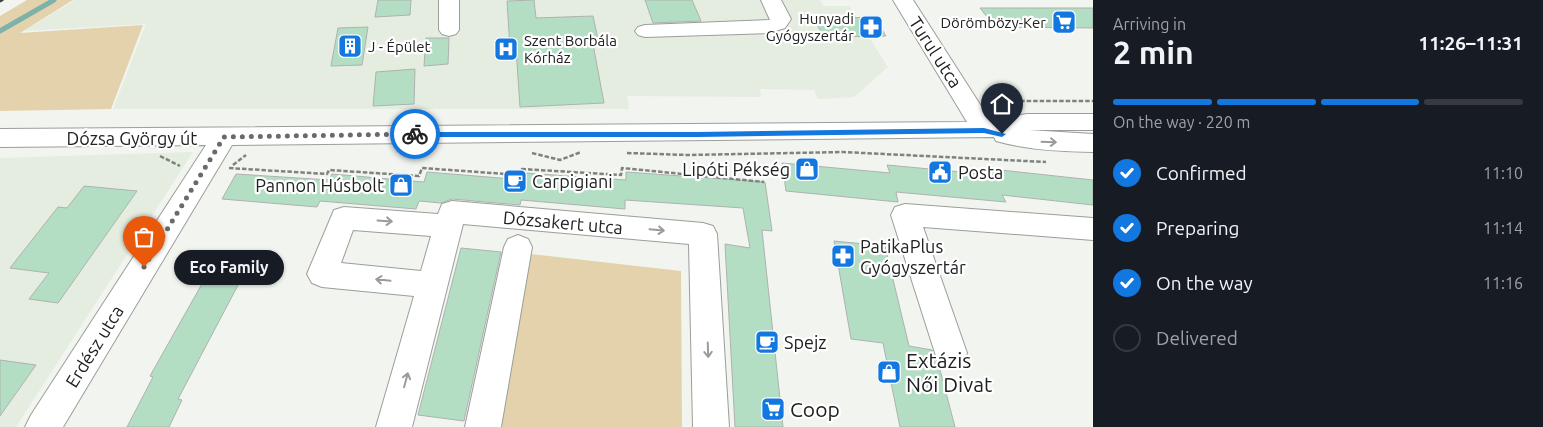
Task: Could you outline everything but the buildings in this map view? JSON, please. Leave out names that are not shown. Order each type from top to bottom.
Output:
[{"type":"street","points":[[449,0],[449,30]]},
{"type":"street","points":[[644,31],[769,27],[778,24],[781,20],[771,0]]},
{"type":"street","name":"Turul utca","points":[[903,0],[984,130]]},
{"type":"street","name":"Dózsa György út","points":[[0,138],[984,130],[1039,141],[1092,140]]},
{"type":"street","name":"Erdész utca","points":[[43,427],[224,137]]},
{"type":"street","name":"Dózsakert utca","points":[[448,226],[452,212],[703,234],[711,427]]},
{"type":"street","points":[[951,353],[905,215],[1093,229]]},
{"type":"street","points":[[394,427],[448,226],[344,218],[322,274],[432,285]]},
{"type":"street","points":[[483,427],[518,247]]},
{"type":"path","points":[[522,153],[532,153],[560,160],[585,151]]},
{"type":"path","points":[[622,153],[688,155],[843,152],[1051,162]]},
{"type":"path","points":[[247,154],[228,168],[327,174],[329,170],[419,176],[422,168],[520,175],[522,168],[621,175],[622,168],[764,182]]},
{"type":"shaded area","points":[[27,0],[73,0],[20,33],[143,25],[111,109],[0,111],[0,16]]},
{"type":"shaded area","name":"Szent Borbála Kórház","points":[[75,0],[820,0],[823,6],[849,6],[888,67],[854,97],[818,99],[814,90],[760,89],[761,97],[627,96],[629,109],[113,109],[146,24],[24,31]]},
{"type":"shaded area","points":[[193,152],[16,427],[0,427],[0,158]]},
{"type":"shaded area","points":[[522,253],[681,271],[682,427],[488,427]]},
{"type":"waterway","points":[[0,31],[54,0]]},
{"type":"way so far","points":[[144,267],[224,137],[415,134]]},
{"type":"place","name":"Dörömbözy-Ker","points":[[1064,22]]},
{"type":"place","name":"Hunyadi Gyógyszertár","points":[[871,27]]},
{"type":"place","name":"J - Épület","points":[[350,46]]},
{"type":"place","name":"Szent Borbála Kórház","points":[[506,49]]},
{"type":"place","name":"Lipóti Pékség","points":[[807,169]]},
{"type":"place","name":"Posta","points":[[940,172]]},
{"type":"place","name":"Carpigiani","points":[[515,181]]},
{"type":"place","name":"Pannon Húsbolt","points":[[401,185]]},
{"type":"place","name":"PatikaPlus Gyógyszertár","points":[[843,256]]},
{"type":"place","name":"Eco Family","points":[[144,267]]},
{"type":"place","name":"Spejz","points":[[767,342]]},
{"type":"place","name":"Extázis Női Divat","points":[[889,372]]},
{"type":"place","name":"Coop","points":[[773,409]]},
{"type":"route","points":[[415,134],[698,134],[984,130],[1002,134]]}]
